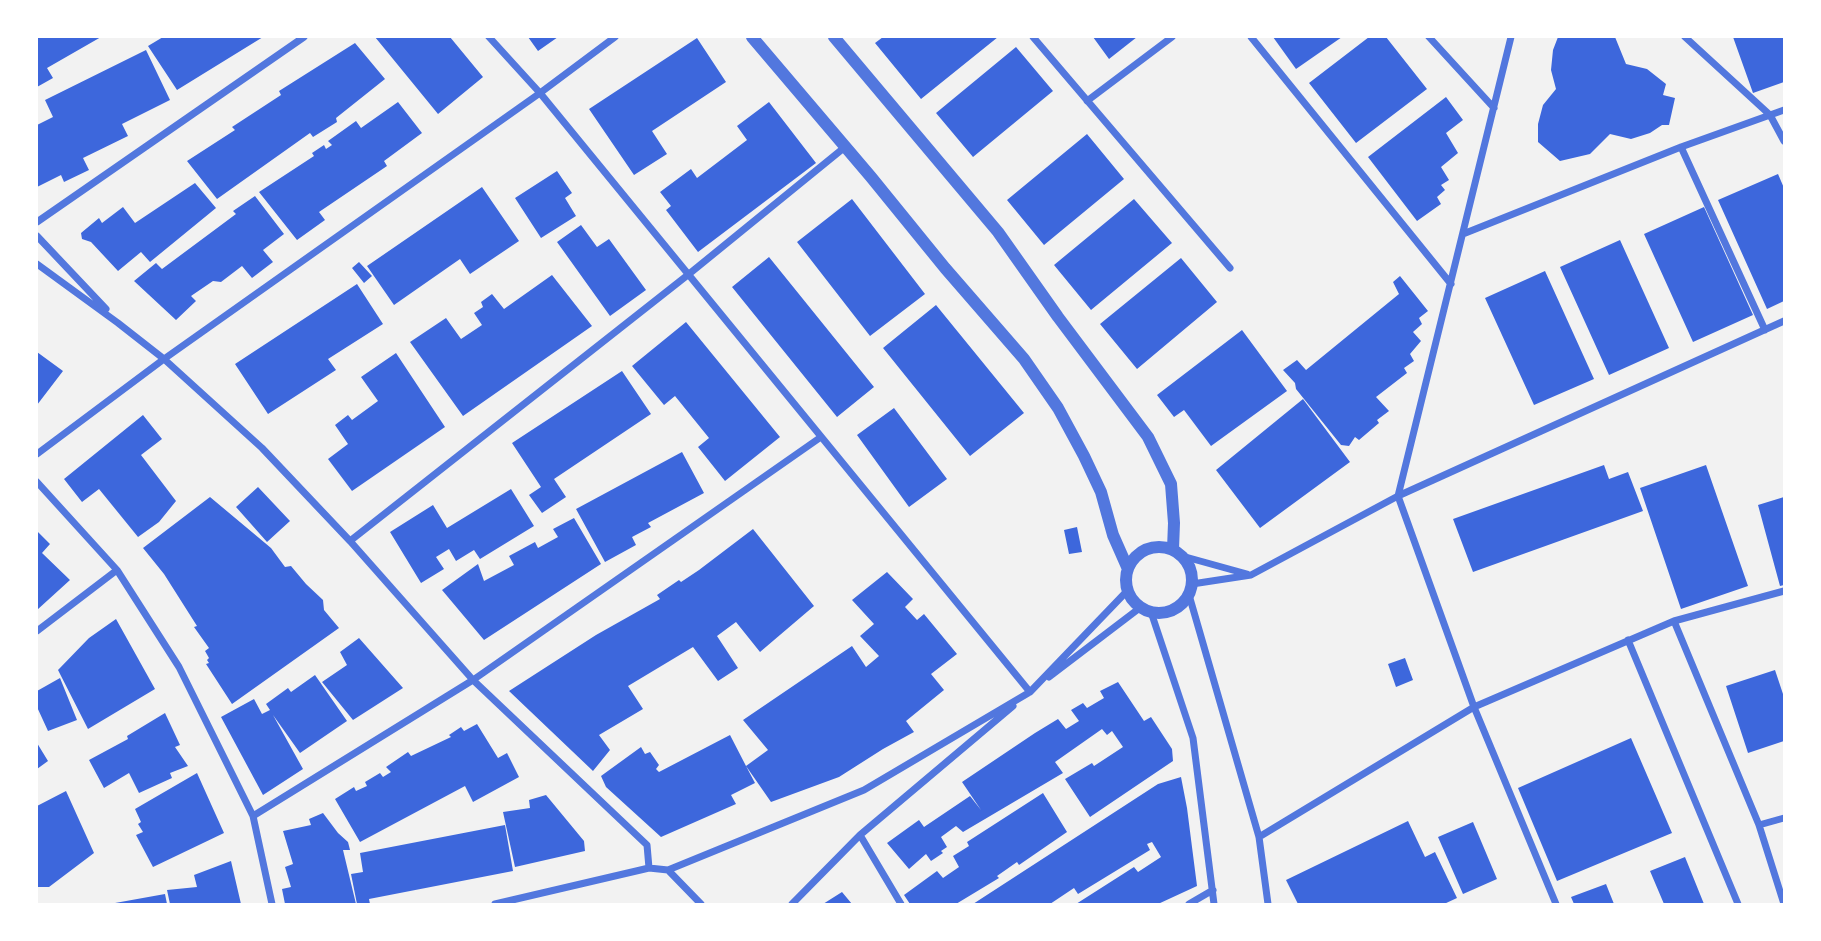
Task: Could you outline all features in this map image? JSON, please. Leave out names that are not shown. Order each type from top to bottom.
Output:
[{"type":"street","points":[[37,222],[303,37]]},
{"type":"street","points":[[489,37],[540,93],[1030,692]]},
{"type":"street","points":[[37,454],[164,359],[615,37]]},
{"type":"street","points":[[752,37],[1024,359],[1058,408],[1084,456],[1101,492],[1113,534],[1128,569]]},
{"type":"street","points":[[834,37],[998,232],[1148,438],[1171,484],[1177,553],[1188,563],[1192,574],[1190,590],[1182,604],[1173,610],[1162,612],[1146,609],[1133,600],[1126,579],[1128,569],[1133,559],[1151,548],[1162,547],[1177,553],[1251,575]]},
{"type":"street","points":[[1033,37],[1230,268]]},
{"type":"street","points":[[1087,102],[1172,37]]},
{"type":"street","points":[[1251,37],[1451,284]]},
{"type":"street","points":[[1429,37],[1494,108]]},
{"type":"street","points":[[1511,37],[1398,496],[1474,707],[1556,904]]},
{"type":"street","points":[[1685,37],[1770,115],[1784,141]]},
{"type":"street","points":[[1463,234],[1681,147],[1784,110]]},
{"type":"street","points":[[351,541],[689,274],[845,146]]},
{"type":"street","points":[[1681,147],[1765,330]]},
{"type":"street","points":[[37,236],[118,323]]},
{"type":"street","points":[[37,264],[164,359],[262,448],[351,541],[472,680],[647,845],[649,868]]},
{"type":"street","points":[[1190,590],[1251,575],[1398,496],[1784,321]]},
{"type":"street","points":[[253,816],[472,680],[821,437]]},
{"type":"street","points":[[37,482],[117,570],[179,667],[253,816],[272,904]]},
{"type":"street","points":[[37,631],[117,570]]},
{"type":"street","points":[[495,904],[649,868],[668,870],[864,790],[1030,692],[1128,590]]},
{"type":"street","points":[[1190,590],[1259,837],[1268,904]]},
{"type":"street","points":[[1259,837],[1474,707],[1674,621],[1784,591]]},
{"type":"street","points":[[792,904],[860,835],[1030,692],[1146,609]]},
{"type":"street","points":[[1146,609],[1193,738],[1214,904]]},
{"type":"street","points":[[1674,621],[1759,825],[1784,904]]},
{"type":"street","points":[[1628,640],[1738,904]]},
{"type":"street","points":[[1759,825],[1784,818]]},
{"type":"street","points":[[860,835],[901,904]]},
{"type":"street","points":[[668,870],[701,904]]},
{"type":"street","points":[[1189,904],[1213,891]]},
{"type":"building","points":[[37,37],[101,37],[47,68],[53,78],[37,87]]},
{"type":"building","points":[[163,37],[263,37],[177,90],[148,46]]},
{"type":"building","points":[[375,37],[450,37],[483,77],[438,114]]},
{"type":"building","points":[[528,37],[558,37],[538,51]]},
{"type":"building","points":[[883,37],[998,37],[921,99],[875,43]]},
{"type":"building","points":[[1093,37],[1137,37],[1109,59]]},
{"type":"building","points":[[1273,37],[1342,37],[1296,69]]},
{"type":"building","points":[[1369,37],[1386,37],[1427,89],[1356,143],[1309,83]]},
{"type":"building","points":[[1558,37],[1615,37],[1626,64],[1647,69],[1666,84],[1663,95],[1675,98],[1669,125],[1662,125],[1650,133],[1631,139],[1610,134],[1590,154],[1560,161],[1538,142],[1538,124],[1543,105],[1556,89],[1551,70],[1553,50]]},
{"type":"building","points":[[1733,37],[1784,37],[1784,82],[1753,93]]},
{"type":"building","points":[[697,38],[726,82],[652,131],[667,154],[634,175],[589,109]]},
{"type":"building","points":[[355,43],[385,79],[336,118],[337,122],[313,137],[310,133],[217,199],[187,161],[235,130],[232,127],[281,95],[279,91]]},
{"type":"building","points":[[1016,47],[1053,91],[973,157],[936,113]]},
{"type":"building","points":[[146,50],[170,100],[122,124],[128,136],[83,158],[89,170],[64,182],[61,175],[37,187],[37,125],[53,117],[45,100]]},
{"type":"building","points":[[1446,97],[1463,120],[1446,133],[1458,153],[1441,167],[1449,180],[1441,185],[1445,190],[1437,197],[1441,204],[1417,221],[1368,157]]},
{"type":"building","points":[[398,102],[422,133],[384,161],[387,166],[319,212],[325,220],[297,240],[259,192],[314,156],[312,153],[324,145],[326,149],[332,145],[328,141],[356,121],[361,128]]},
{"type":"building","points":[[769,102],[816,163],[698,252],[666,210],[671,206],[660,192],[691,169],[697,178],[747,140],[737,126]]},
{"type":"building","points":[[1087,134],[1124,179],[1044,245],[1007,200]]},
{"type":"building","points":[[557,171],[572,193],[565,198],[576,216],[541,238],[515,198]]},
{"type":"building","points":[[1778,174],[1784,188],[1784,301],[1767,309],[1718,200]]},
{"type":"building","points":[[195,183],[216,208],[150,262],[141,252],[118,271],[91,242],[82,239],[81,233],[99,218],[102,223],[123,207],[135,223]]},
{"type":"building","points":[[482,187],[519,241],[470,274],[460,259],[394,305],[367,266]]},
{"type":"building","points":[[255,196],[284,234],[263,250],[273,262],[252,278],[242,266],[221,282],[213,281],[191,296],[196,301],[176,320],[134,281],[156,263],[162,269],[236,214],[233,211]]},
{"type":"building","points":[[852,199],[925,294],[870,336],[797,242]]},
{"type":"building","points":[[1134,199],[1172,243],[1091,310],[1054,265]]},
{"type":"building","points":[[1704,207],[1753,315],[1693,342],[1644,234]]},
{"type":"building","points":[[581,225],[597,247],[609,239],[646,290],[610,316],[557,242]]},
{"type":"building","points":[[1620,240],[1669,348],[1609,375],[1560,267]]},
{"type":"building","points":[[769,257],[874,387],[837,417],[732,287]]},
{"type":"building","points":[[1181,258],[1217,302],[1137,369],[1100,324]]},
{"type":"building","points":[[359,262],[372,276],[364,283],[352,268]]},
{"type":"building","points":[[1545,271],[1594,379],[1534,405],[1485,298]]},
{"type":"building","points":[[552,275],[592,326],[463,416],[410,342],[446,318],[461,339],[482,325],[474,313],[483,307],[481,302],[492,294],[504,309]]},
{"type":"building","points":[[1400,276],[1428,311],[1419,318],[1422,324],[1413,332],[1421,341],[1410,354],[1414,361],[1404,368],[1407,373],[1376,397],[1389,411],[1359,440],[1355,437],[1349,446],[1341,445],[1283,370],[1297,360],[1306,370],[1399,294],[1393,282]]},
{"type":"building","points":[[357,284],[383,324],[328,359],[336,370],[268,414],[235,364]]},
{"type":"building","points":[[936,305],[1024,413],[970,456],[883,348]]},
{"type":"building","points":[[686,322],[780,437],[725,481],[698,447],[709,438],[675,396],[664,405],[632,366]]},
{"type":"building","points":[[1242,330],[1287,391],[1211,446],[1184,410],[1174,417],[1157,395]]},
{"type":"building","points":[[37,352],[63,371],[37,405]]},
{"type":"building","points":[[396,353],[445,427],[352,491],[328,459],[348,444],[335,425],[348,415],[352,420],[378,401],[361,377]]},
{"type":"building","points":[[622,371],[651,414],[554,479],[566,497],[542,513],[529,495],[541,487],[512,443]]},
{"type":"building","points":[[1303,399],[1350,462],[1260,528],[1216,470]]},
{"type":"building","points":[[894,408],[947,479],[909,507],[857,435]]},
{"type":"building","points":[[143,415],[162,439],[141,455],[176,501],[159,522],[138,537],[99,489],[82,502],[64,479]]},
{"type":"building","points":[[682,452],[704,493],[648,523],[651,527],[632,537],[636,545],[605,562],[576,509]]},
{"type":"building","points":[[1604,465],[1609,479],[1628,472],[1643,511],[1473,572],[1453,519]]},
{"type":"building","points":[[1706,465],[1748,586],[1681,609],[1640,488]]},
{"type":"building","points":[[258,487],[290,521],[267,542],[236,507]]},
{"type":"building","points":[[511,489],[534,526],[480,559],[474,550],[456,561],[449,549],[436,557],[444,569],[421,583],[390,532],[433,505],[447,528]]},
{"type":"building","points":[[210,497],[271,548],[285,567],[291,566],[323,600],[324,610],[339,628],[232,704],[206,664],[209,663],[209,658],[205,651],[209,648],[194,627],[197,626],[164,574],[143,548]]},
{"type":"building","points":[[1784,497],[1784,585],[1780,586],[1758,505]]},
{"type":"building","points":[[574,518],[601,564],[484,640],[442,590],[478,564],[484,581],[514,565],[509,556],[535,542],[538,548],[558,537],[553,529]]},
{"type":"building","points":[[1077,527],[1082,552],[1069,554],[1064,530]]},
{"type":"building","points":[[753,529],[814,606],[760,652],[736,622],[717,636],[738,668],[718,681],[693,647],[628,686],[643,709],[599,735],[610,750],[593,771],[509,691],[596,635],[660,599],[657,595],[699,570]]},
{"type":"building","points":[[37,531],[50,544],[42,553],[70,580],[37,610]]},
{"type":"building","points":[[887,572],[913,599],[905,607],[917,620],[924,614],[957,654],[931,674],[944,690],[906,721],[914,732],[839,777],[771,802],[746,766],[768,750],[743,720],[852,646],[866,667],[879,656],[860,636],[874,624],[852,600]]},
{"type":"building","points":[[116,619],[155,689],[88,729],[58,670],[89,638]]},
{"type":"building","points":[[359,638],[403,688],[353,720],[322,682],[347,665],[340,652]]},
{"type":"building","points":[[1405,658],[1413,680],[1396,687],[1388,664]]},
{"type":"building","points":[[1775,670],[1784,697],[1784,741],[1748,753],[1726,686]]},
{"type":"building","points":[[315,675],[347,721],[300,753],[273,715],[303,769],[263,795],[221,717],[254,699],[262,714],[270,710],[266,704],[288,688],[291,692]]},
{"type":"building","points":[[60,678],[77,720],[48,731],[37,707],[37,691]]},
{"type":"building","points":[[1118,682],[1144,721],[1151,717],[1172,749],[1173,761],[1090,817],[1065,779],[1092,763],[1094,766],[1123,747],[1112,731],[1107,735],[1102,729],[1055,762],[1063,773],[963,832],[956,826],[941,837],[947,847],[931,861],[926,854],[909,869],[887,843],[919,820],[924,827],[970,796],[981,810],[962,782],[1058,719],[1066,729],[1079,721],[1071,710],[1083,703],[1087,708],[1104,698],[1100,691]]},
{"type":"building","points":[[165,713],[180,745],[175,747],[188,766],[170,773],[172,778],[139,793],[129,773],[104,788],[89,760],[128,739],[127,736]]},
{"type":"building","points":[[477,724],[498,758],[507,753],[519,777],[473,802],[465,786],[360,842],[335,799],[354,787],[356,791],[367,786],[365,782],[380,773],[383,777],[391,772],[386,767],[408,752],[411,756],[451,737],[449,735],[461,727],[464,731]]},
{"type":"building","points":[[730,735],[755,783],[731,795],[736,804],[661,837],[606,787],[601,776],[641,747],[645,754],[650,752],[659,765],[656,769],[659,772]]},
{"type":"building","points":[[1631,738],[1672,833],[1557,881],[1518,788]]},
{"type":"building","points":[[37,743],[48,761],[37,769]]},
{"type":"building","points":[[197,773],[224,833],[153,867],[136,835],[143,832],[135,809]]},
{"type":"building","points":[[1181,777],[1197,886],[1158,904],[1076,904],[1134,867],[1138,872],[1161,857],[1152,842],[1147,844],[1150,850],[1078,894],[1074,888],[1050,904],[973,904],[1158,784]]},
{"type":"building","points":[[66,791],[94,853],[49,887],[37,887],[37,806]]},
{"type":"building","points":[[1043,793],[1067,832],[956,904],[910,904],[904,895],[937,871],[943,878],[959,867],[953,856],[969,846],[967,842]]},
{"type":"building","points":[[546,795],[584,841],[585,851],[515,867],[503,812],[530,808],[529,800]]},
{"type":"building","points":[[323,813],[348,842],[350,850],[343,850],[356,904],[285,904],[282,889],[291,887],[285,867],[293,864],[283,831],[311,825],[309,819]]},
{"type":"building","points":[[1408,821],[1425,857],[1435,852],[1457,898],[1444,904],[1298,904],[1286,880]]},
{"type":"building","points":[[1473,822],[1497,879],[1463,894],[1438,837]]},
{"type":"building","points":[[505,825],[513,871],[369,899],[370,904],[357,904],[351,874],[363,872],[360,853]]},
{"type":"building","points":[[1685,857],[1704,904],[1664,904],[1650,871]]},
{"type":"building","points":[[231,861],[241,904],[170,904],[167,890],[197,887],[194,875]]},
{"type":"building","points":[[1606,884],[1614,904],[1574,904],[1571,897]]},
{"type":"building","points":[[842,892],[852,904],[823,904]]},
{"type":"building","points":[[165,894],[167,904],[115,904],[115,903]]}]
